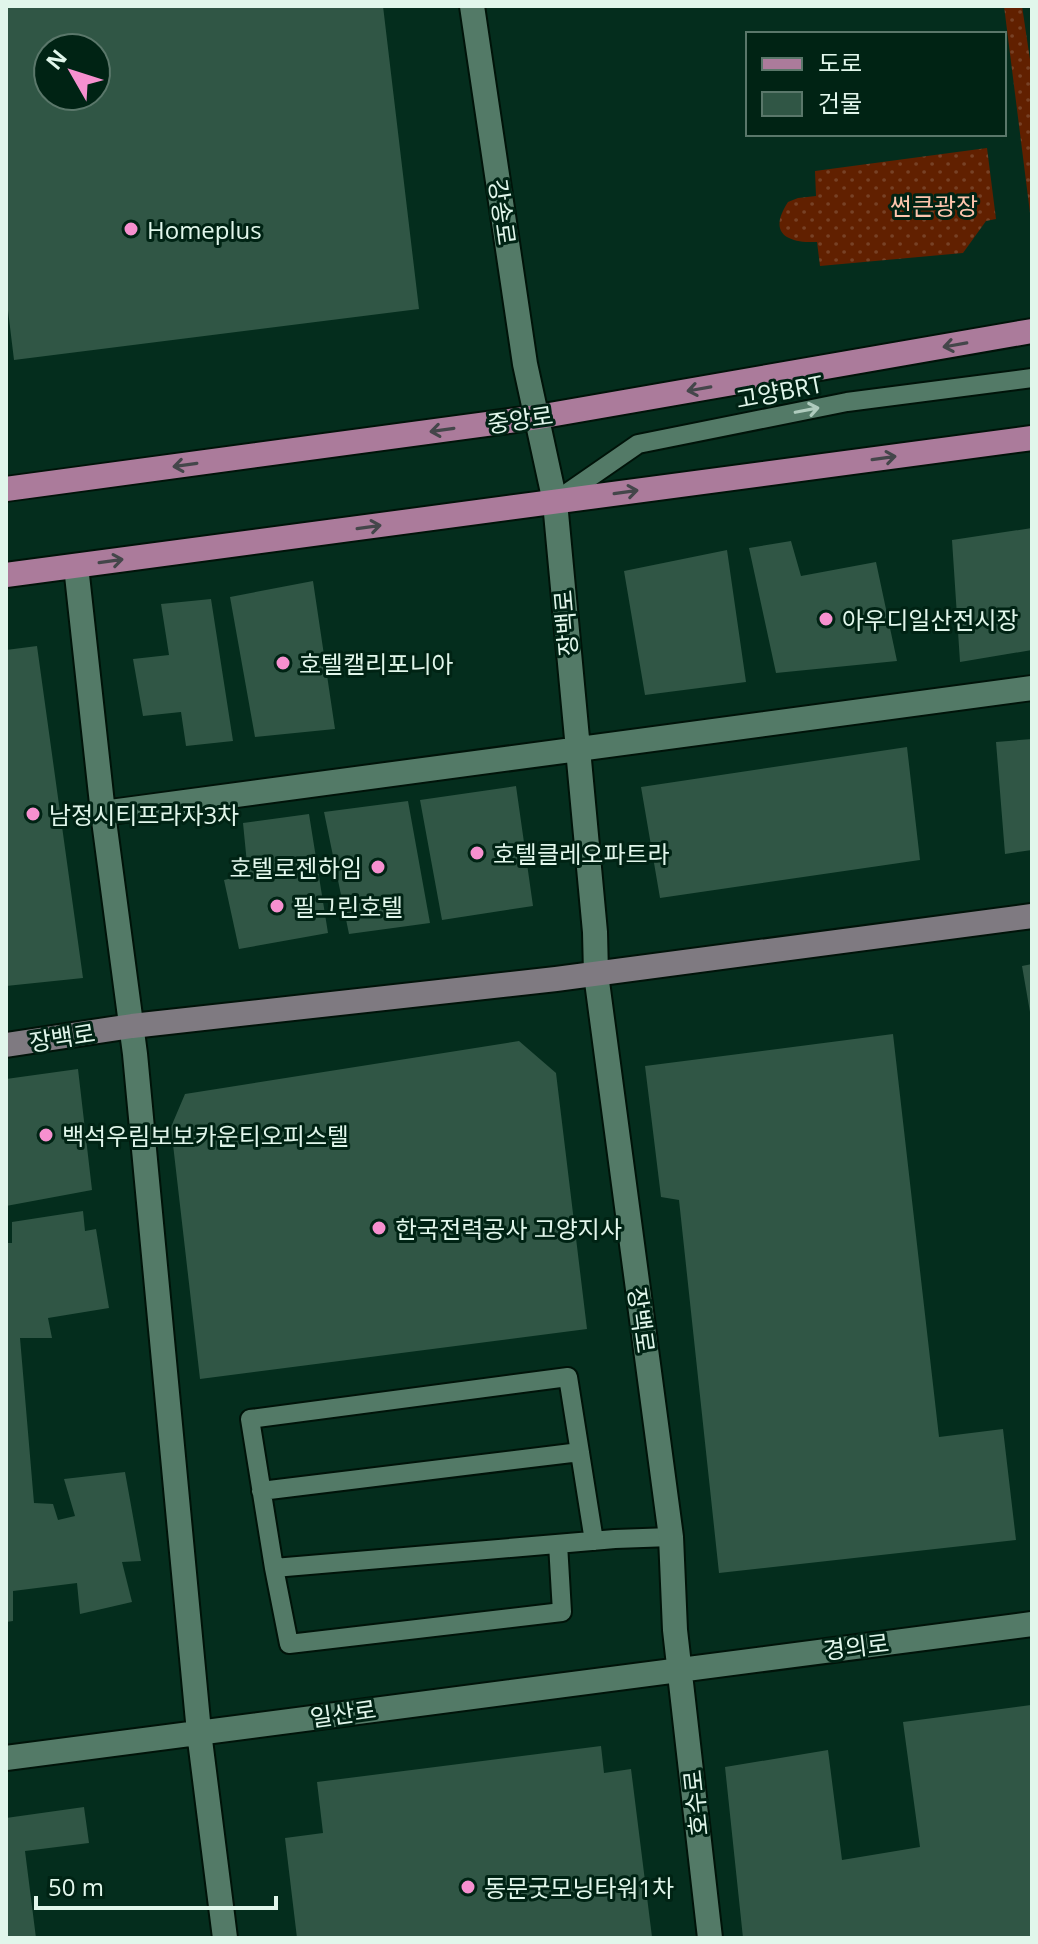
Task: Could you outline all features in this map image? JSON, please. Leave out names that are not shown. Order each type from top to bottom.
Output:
[{"type":"main road","name":"중앙로","points":[[6,489],[538,417],[1032,331]]},
{"type":"main road","points":[[6,575],[1032,438]]},
{"type":"street","name":"강송로","points":[[472,6],[525,364],[538,417]]},
{"type":"street","name":"장백로","points":[[538,417],[555,502],[573,722],[595,932],[596,974],[671,1537],[680,1668]]},
{"type":"street","points":[[76,566],[103,813],[132,1026],[199,1732],[225,1938]]},
{"type":"street","points":[[103,813],[1032,688]]},
{"type":"street","name":"장백로","points":[[6,1045],[132,1026],[596,974],[1032,916]]},
{"type":"street","name":"경의로","points":[[680,1668],[1032,1624]]},
{"type":"street","name":"일산로","points":[[6,1758],[680,1668]]},
{"type":"street","name":"호수로","points":[[680,1668],[710,1938]]},
{"type":"lane","name":"고양BRT","points":[[555,502],[638,444],[847,402],[1032,378]]},
{"type":"lane","points":[[558,1544],[562,1612],[289,1644],[250,1419],[568,1377],[594,1541]]},
{"type":"lane","points":[[261,1491],[580,1452]]},
{"type":"lane","points":[[274,1568],[671,1537]]},
{"type":"green space","points":[[1004,6],[1022,6],[1032,73],[1030,213]]},
{"type":"green space","name":"썬큰광장","points":[[987,148],[996,219],[986,221],[963,253],[820,266],[817,242],[797,241],[780,229],[782,213],[788,202],[816,196],[815,171]]},
{"type":"building","points":[[6,6],[383,6],[419,309],[14,360],[6,294]]},
{"type":"building","points":[[1032,528],[1032,650],[960,662],[952,540]]},
{"type":"building","name":"아우디일산전시장","points":[[791,541],[801,576],[876,562],[897,661],[776,673],[749,548]]},
{"type":"building","points":[[727,550],[746,682],[645,695],[624,571]]},
{"type":"building","name":"호텔캘리포니아","points":[[313,581],[335,729],[255,737],[230,597]]},
{"type":"building","points":[[211,599],[233,741],[186,746],[181,712],[143,716],[133,659],[169,655],[161,604]]},
{"type":"building","name":"남정시티프라자3차","points":[[37,646],[83,978],[6,986],[6,650]]},
{"type":"building","points":[[1032,739],[1032,850],[1005,854],[996,742]]},
{"type":"building","points":[[907,747],[920,860],[660,898],[641,787]]},
{"type":"building","name":"호텔클레오파트라","points":[[516,786],[533,906],[442,920],[420,800]]},
{"type":"building","name":"호텔로젠하임","points":[[408,801],[430,923],[349,934],[324,812]]},
{"type":"building","name":"필그린호텔","points":[[309,814],[328,933],[239,949],[224,880],[248,874],[243,823]]},
{"type":"building","points":[[1032,964],[1032,1012],[1030,1012],[1022,966]]},
{"type":"building","points":[[893,1034],[939,1437],[1003,1429],[1016,1540],[719,1573],[679,1200],[661,1197],[645,1066]]},
{"type":"building","name":"한국전력공사 고양지사","points":[[519,1041],[556,1073],[587,1329],[200,1379],[171,1127],[185,1094]]},
{"type":"building","name":"백석우림보보카운티오피스텔","points":[[78,1069],[92,1190],[6,1206],[6,1079]]},
{"type":"building","points":[[83,1211],[85,1231],[96,1229],[109,1308],[48,1318],[52,1338],[20,1338],[34,1503],[53,1504],[58,1520],[75,1516],[64,1479],[125,1472],[141,1561],[122,1562],[132,1602],[80,1614],[77,1583],[13,1591],[13,1621],[6,1622],[6,1243],[12,1243],[12,1222]]},
{"type":"building","points":[[1031,1705],[1032,1938],[743,1938],[725,1767],[828,1750],[842,1860],[920,1847],[903,1722]]},
{"type":"building","name":"동문굿모닝타워1차","points":[[601,1746],[604,1773],[631,1769],[652,1937],[297,1938],[285,1838],[323,1833],[317,1782]]},
{"type":"building","points":[[84,1807],[89,1843],[25,1851],[36,1938],[6,1938],[6,1818]]},
{"type":"place","name":"Homeplus","points":[[131,229]]},
{"type":"place","name":"아우디일산전시장","points":[[826,619]]},
{"type":"place","name":"호텔캘리포니아","points":[[283,663]]},
{"type":"place","name":"남정시티프라자3차","points":[[33,814]]},
{"type":"place","name":"호텔클레오파트라","points":[[477,853]]},
{"type":"place","name":"호텔로젠하임","points":[[378,867]]},
{"type":"place","name":"필그린호텔","points":[[277,906]]},
{"type":"place","name":"백석우림보보카운티오피스텔","points":[[46,1135]]},
{"type":"place","name":"한국전력공사 고양지사","points":[[379,1228]]},
{"type":"place","name":"동문굿모닝타워1차","points":[[468,1887]]}]
